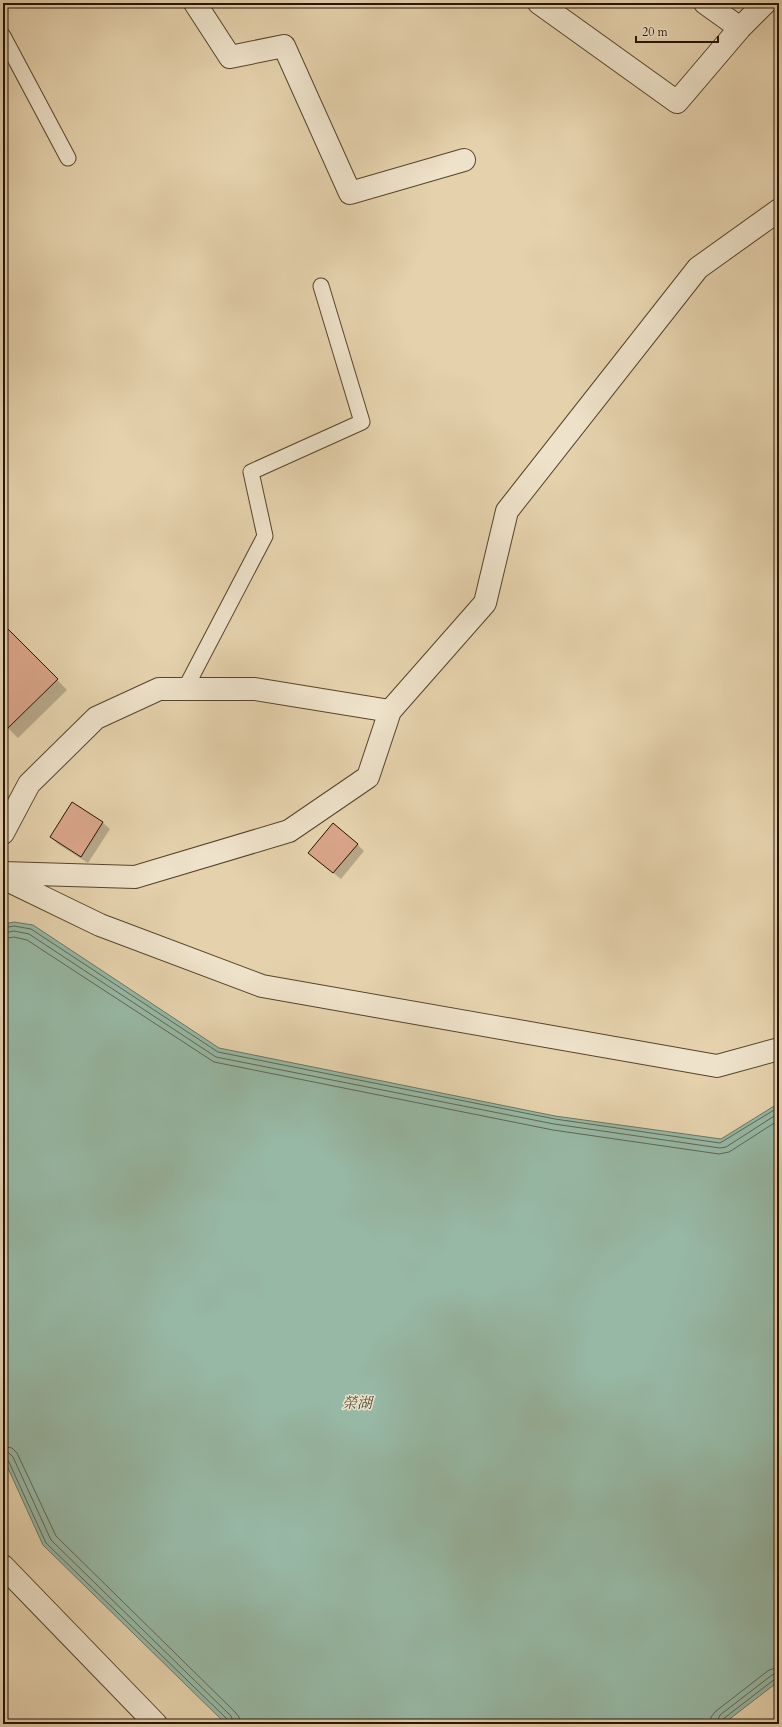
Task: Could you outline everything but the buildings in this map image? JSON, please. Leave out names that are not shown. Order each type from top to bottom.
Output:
[{"type":"street","points":[[195,3],[230,57],[284,46],[350,193],[464,160]]},
{"type":"street","points":[[539,3],[676,102],[740,28],[764,3]]},
{"type":"street","points":[[705,3],[740,28]]},
{"type":"street","points":[[3,873],[135,878],[289,831],[368,777],[390,712],[485,603],[508,511],[698,268],[779,210]]},
{"type":"street","points":[[3,833],[29,784],[96,718],[159,689],[255,689],[390,712]]},
{"type":"street","points":[[3,878],[100,925],[262,986],[717,1066],[779,1049]]},
{"type":"street","points":[[4,1570],[156,1724]]},
{"type":"lane","points":[[3,36],[68,158]]},
{"type":"lane","points":[[185,689],[265,536],[251,472],[362,422],[321,286]]},
{"type":"water","name":"榮湖","points":[[14,922],[33,925],[219,1048],[555,1116],[721,1139],[779,1103],[779,1681],[723,1724],[226,1724],[43,1545],[3,1457],[3,924]]}]
